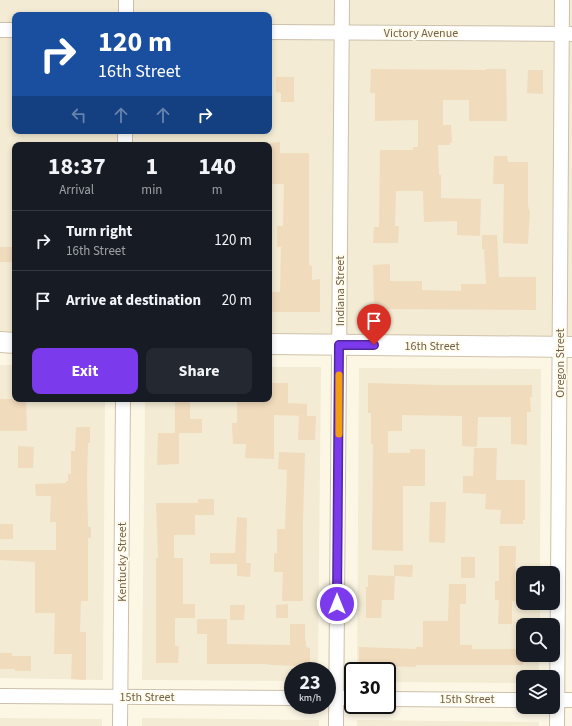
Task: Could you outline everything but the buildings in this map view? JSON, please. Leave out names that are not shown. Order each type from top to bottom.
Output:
[{"type":"street","points":[[126,0],[126,12]]},
{"type":"street","name":"Indiana Street","points":[[333,662],[339,345],[342,0]]},
{"type":"street","name":"Oregon Street","points":[[556,670],[566,347],[567,34],[562,0]]},
{"type":"street","points":[[0,30],[12,30]]},
{"type":"street","name":"Victory Avenue","points":[[272,32],[567,34]]},
{"type":"street","points":[[0,342],[12,342]]},
{"type":"street","name":"16th Street","points":[[272,344],[566,347]]},
{"type":"street","name":"Kentucky Street","points":[[120,726],[123,402]]},
{"type":"street","name":"15th Street","points":[[0,696],[284,698]]},
{"type":"street","name":"15th Street","points":[[396,699],[516,700]]},
{"type":"street","points":[[560,700],[572,700]]},
{"type":"street","name":"Indiana Street","points":[[334,714],[336,726]]},
{"type":"street","name":"Oregon Street","points":[[556,714],[557,726]]},
{"type":"shaded area","points":[[0,0],[572,0],[572,337],[272,334],[272,142],[12,142],[12,332],[0,332]]},
{"type":"shaded area","points":[[0,365],[12,365],[12,402],[105,402],[103,680],[0,678]]},
{"type":"shaded area","points":[[272,367],[321,367],[318,662],[284,662],[284,681],[142,680],[145,402],[272,402]]},
{"type":"shaded area","points":[[359,368],[541,369],[540,566],[516,566],[516,610],[540,610],[540,618],[516,618],[516,662],[539,662],[539,670],[516,670],[516,683],[396,682],[396,662],[357,662]]},
{"type":"shaded area","points":[[0,718],[102,719],[102,726],[0,726]]},
{"type":"shaded area","points":[[142,718],[319,720],[319,726],[142,726]]},
{"type":"shaded area","points":[[357,720],[539,722],[539,726],[357,726]]},
{"type":"slow traffic","points":[[339,375],[339,434]]},
{"type":"route","points":[[337,604],[339,345],[374,345]]}]
